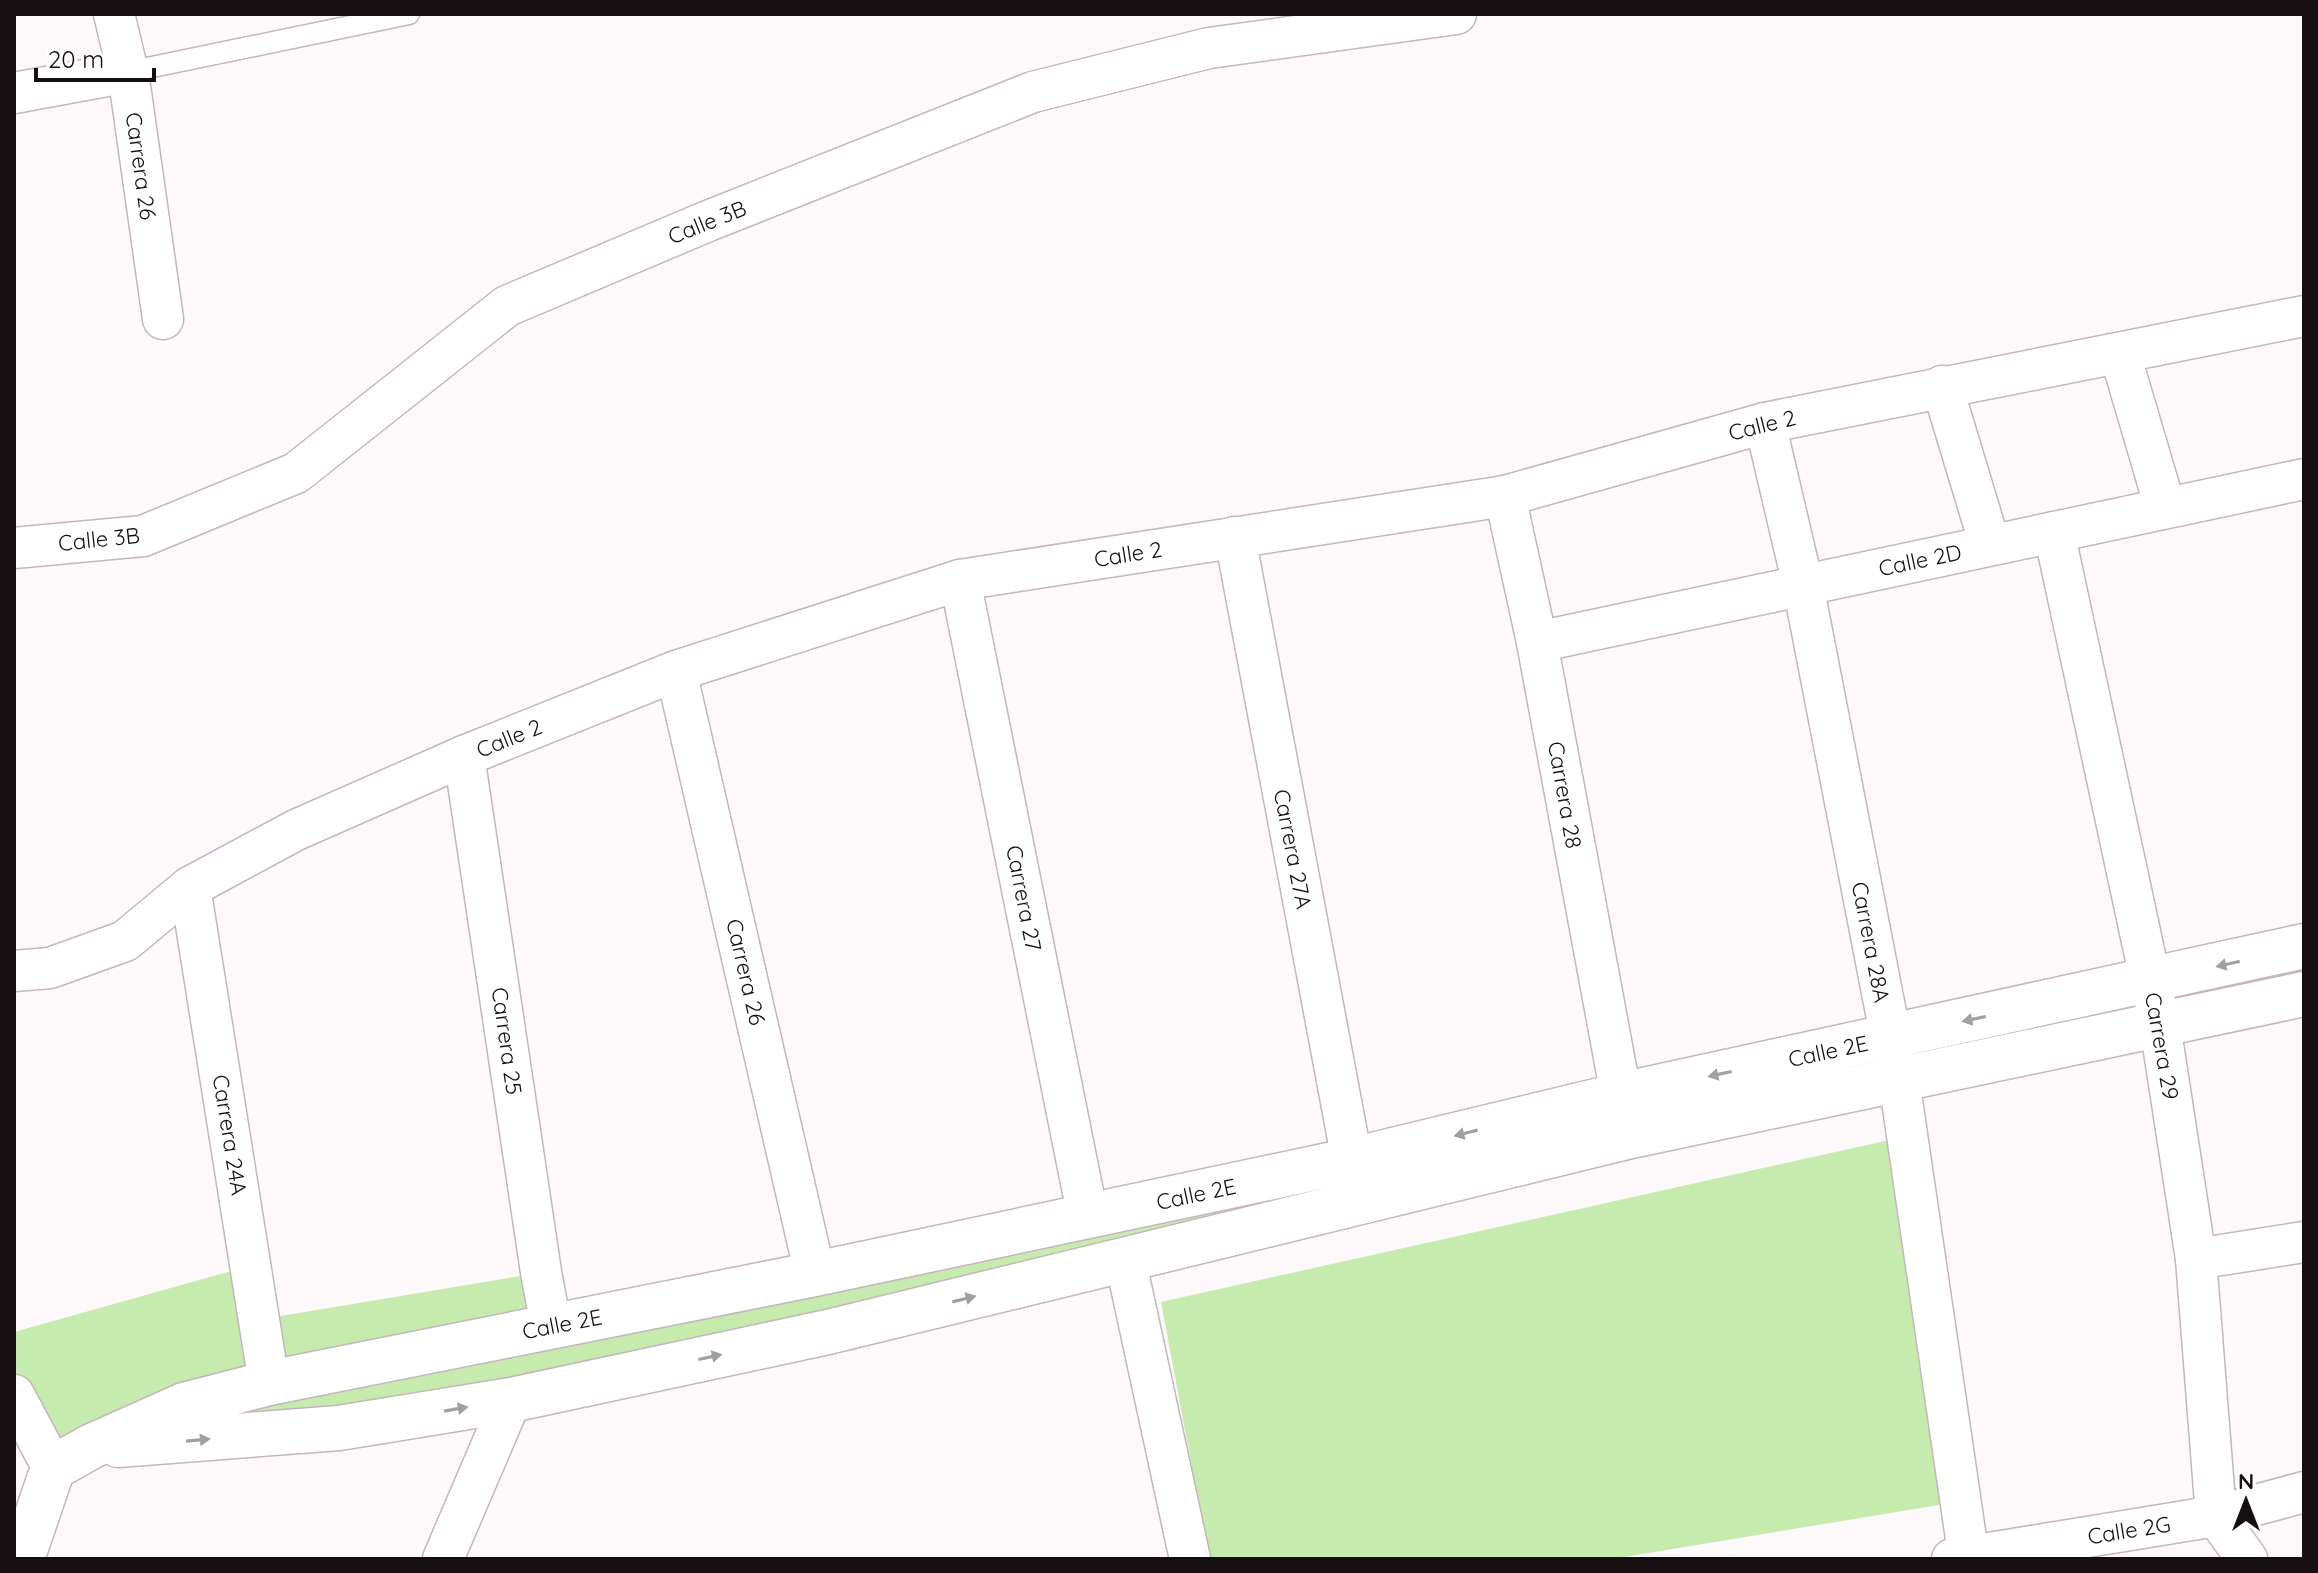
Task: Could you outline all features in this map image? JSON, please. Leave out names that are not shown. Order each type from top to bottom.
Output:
[{"type":"street","name":"Carrera 26","points":[[114,14],[128,72],[163,319]]},
{"type":"street","name":"Calle 3B","points":[[14,548],[143,536],[296,473],[507,306],[708,221],[1033,92],[1209,48],[1456,14]]},
{"type":"street","points":[[14,93],[128,72]]},
{"type":"street","name":"Calle 2","points":[[14,971],[50,968],[125,941],[190,887],[296,830],[464,756],[676,671],[960,580],[1505,496],[1765,423],[2304,316]]},
{"type":"street","points":[[2120,354],[2165,507]]},
{"type":"street","points":[[1942,386],[1990,545]]},
{"type":"street","name":"Carrera 28A","points":[[1765,423],[1803,585],[1899,1080],[1963,1558]]},
{"type":"street","name":"Calle 2D","points":[[1537,642],[2304,479]]},
{"type":"street","name":"Carrera 28","points":[[1505,496],[1537,642],[1621,1095]]},
{"type":"street","name":"Carrera 29","points":[[2054,532],[2160,1025],[2196,1259],[2216,1516]]},
{"type":"street","name":"Carrera 27A","points":[[1235,537],[1352,1160]]},
{"type":"street","name":"Carrera 27","points":[[960,580],[1088,1217]]},
{"type":"street","name":"Carrera 26","points":[[676,671],[815,1274]]},
{"type":"street","name":"Carrera 25","points":[[464,756],[551,1326]]},
{"type":"street","name":"Carrera 24A","points":[[190,887],[269,1383]]},
{"type":"street","name":"Calle 2E","points":[[53,1468],[92,1446],[184,1405],[269,1383],[1088,1217],[1352,1160],[1621,1095],[2304,946]]},
{"type":"street","name":"Calle 2E","points":[[92,1446],[186,1442],[339,1428],[511,1400],[828,1332],[1631,1136],[2304,994]]},
{"type":"street","points":[[2196,1259],[2304,1242]]},
{"type":"street","points":[[1125,1259],[1190,1559]]},
{"type":"street","points":[[14,1395],[53,1468],[22,1559]]},
{"type":"street","points":[[443,1559],[511,1400]]},
{"type":"street","name":"Calle 2G","points":[[1963,1558],[2216,1516],[2304,1492]]},
{"type":"street","points":[[2216,1516],[2247,1559]]},
{"type":"lane","points":[[128,72],[409,14]]},
{"type":"green space","points":[[2304,951],[2304,993],[834,1326],[54,1465],[14,1379],[14,1332],[249,1266],[257,1320],[538,1273],[550,1338]]},
{"type":"green space","points":[[1903,1137],[1945,1504],[1612,1559],[1209,1559],[1161,1302]]}]
